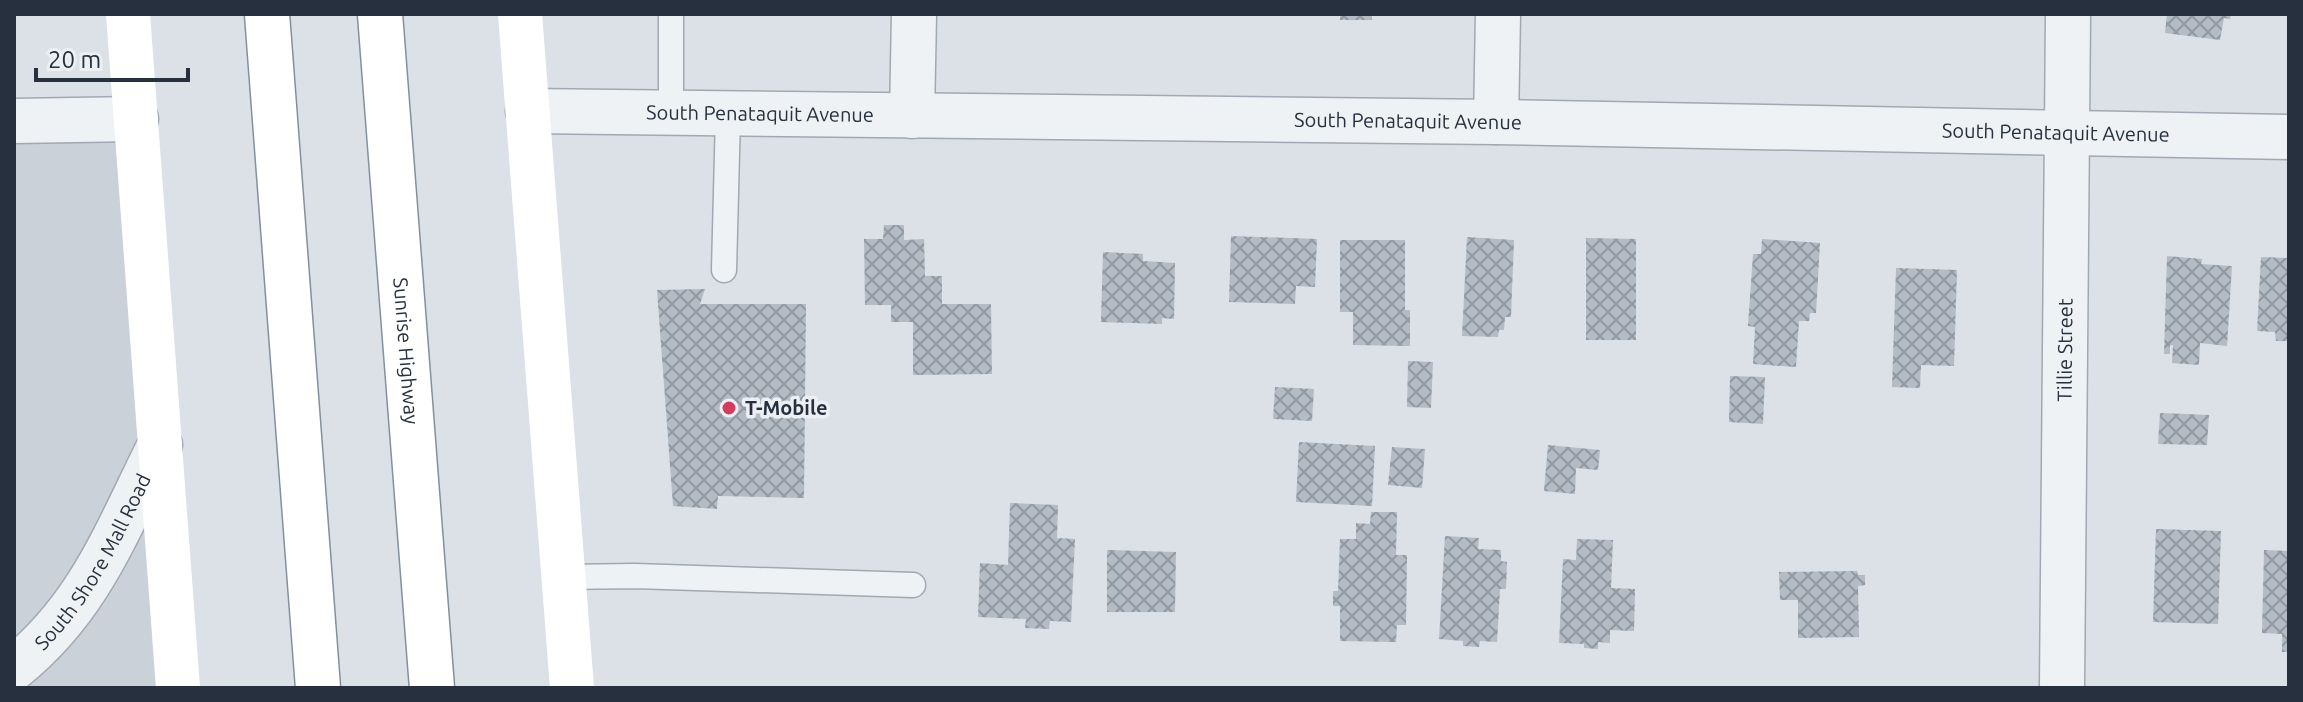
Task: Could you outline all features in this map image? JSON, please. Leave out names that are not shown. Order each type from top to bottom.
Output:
[{"type":"main road","points":[[128,14],[178,688]]},
{"type":"main road","points":[[267,14],[318,688]]},
{"type":"main road","name":"Sunrise Highway","points":[[380,14],[432,688]]},
{"type":"main road","points":[[520,14],[572,688]]},
{"type":"street","points":[[912,116],[914,14]]},
{"type":"street","points":[[1496,122],[1498,14]]},
{"type":"street","name":"Tillie Street","points":[[2062,688],[2068,14]]},
{"type":"street","name":"South Penataquit Avenue","points":[[528,111],[1496,122],[2289,137]]},
{"type":"street","points":[[14,121],[136,119]]},
{"type":"street","name":"South Shore Mall Road","points":[[14,668],[51,636],[86,592],[160,445]]},
{"type":"lane","points":[[671,14],[671,114]]},
{"type":"lane","points":[[724,270],[728,115]]},
{"type":"lane","points":[[563,577],[913,585]]},
{"type":"shaded area","points":[[136,119],[178,688],[14,688],[14,122]]},
{"type":"building","points":[[1340,14],[1372,14],[1372,20],[1340,20]]},
{"type":"building","points":[[2167,14],[2231,14],[2230,19],[2224,18],[2220,40],[2165,33]]},
{"type":"building","points":[[884,225],[904,225],[904,240],[924,239],[925,276],[942,276],[942,304],[991,304],[992,374],[913,375],[913,322],[891,322],[891,305],[865,305],[864,239],[883,239]]},
{"type":"building","points":[[1231,236],[1317,239],[1315,287],[1296,286],[1295,304],[1229,302]]},
{"type":"building","points":[[1467,237],[1514,240],[1511,317],[1505,317],[1504,330],[1499,330],[1498,337],[1462,336]]},
{"type":"building","points":[[1586,238],[1636,239],[1636,340],[1586,340]]},
{"type":"building","points":[[1762,239],[1820,243],[1816,313],[1810,313],[1809,321],[1799,321],[1796,367],[1753,364],[1755,327],[1748,326],[1753,254],[1761,254]]},
{"type":"building","points":[[1340,240],[1405,240],[1405,310],[1410,310],[1410,346],[1353,345],[1353,312],[1340,312]]},
{"type":"building","points":[[1103,252],[1143,254],[1143,261],[1175,263],[1174,319],[1162,318],[1162,324],[1101,322]]},
{"type":"building","points":[[2167,256],[2202,259],[2201,264],[2232,266],[2227,346],[2200,343],[2199,365],[2172,363],[2173,345],[2170,345],[2170,354],[2164,354]]},
{"type":"building","points":[[2261,257],[2289,258],[2289,341],[2276,341],[2275,332],[2257,331]]},
{"type":"building","points":[[1896,268],[1957,270],[1954,366],[1921,365],[1920,388],[1892,387]]},
{"type":"building","points":[[705,289],[700,304],[806,304],[804,498],[718,496],[717,509],[673,506],[657,290]]},
{"type":"building","points":[[1408,361],[1433,362],[1431,408],[1407,407]]},
{"type":"building","points":[[1730,376],[1765,377],[1763,424],[1729,422]]},
{"type":"building","points":[[1275,387],[1314,389],[1312,421],[1273,419]]},
{"type":"building","points":[[2160,413],[2209,415],[2207,445],[2158,444]]},
{"type":"building","points":[[1299,442],[1375,446],[1372,506],[1296,502]]},
{"type":"building","points":[[1548,445],[1600,450],[1598,470],[1576,468],[1575,494],[1544,491]]},
{"type":"building","points":[[1392,447],[1425,449],[1422,488],[1388,485]]},
{"type":"building","points":[[1010,503],[1058,505],[1057,538],[1075,539],[1071,622],[1050,621],[1049,629],[1025,628],[1026,619],[978,617],[980,563],[1008,565]]},
{"type":"building","points":[[1371,512],[1397,512],[1396,555],[1407,555],[1406,625],[1397,625],[1396,642],[1340,641],[1340,606],[1333,606],[1333,591],[1338,591],[1340,539],[1356,539],[1356,523],[1370,524]]},
{"type":"building","points":[[2156,529],[2221,531],[2218,624],[2153,622]]},
{"type":"building","points":[[1445,536],[1479,538],[1478,549],[1501,550],[1501,561],[1507,562],[1506,589],[1500,589],[1497,642],[1480,641],[1479,647],[1463,646],[1463,641],[1439,639]]},
{"type":"building","points":[[1577,539],[1613,540],[1611,588],[1635,589],[1634,631],[1610,630],[1610,643],[1598,642],[1598,649],[1584,648],[1584,644],[1559,643],[1563,559],[1576,560]]},
{"type":"building","points":[[1107,550],[1176,552],[1175,612],[1107,612]]},
{"type":"building","points":[[2264,550],[2289,551],[2289,652],[2282,652],[2282,634],[2262,633]]},
{"type":"building","points":[[1857,571],[1858,575],[1865,575],[1865,585],[1858,586],[1859,637],[1798,638],[1798,600],[1780,600],[1779,572]]},
{"type":"place","name":"T-Mobile","points":[[729,408]]}]
